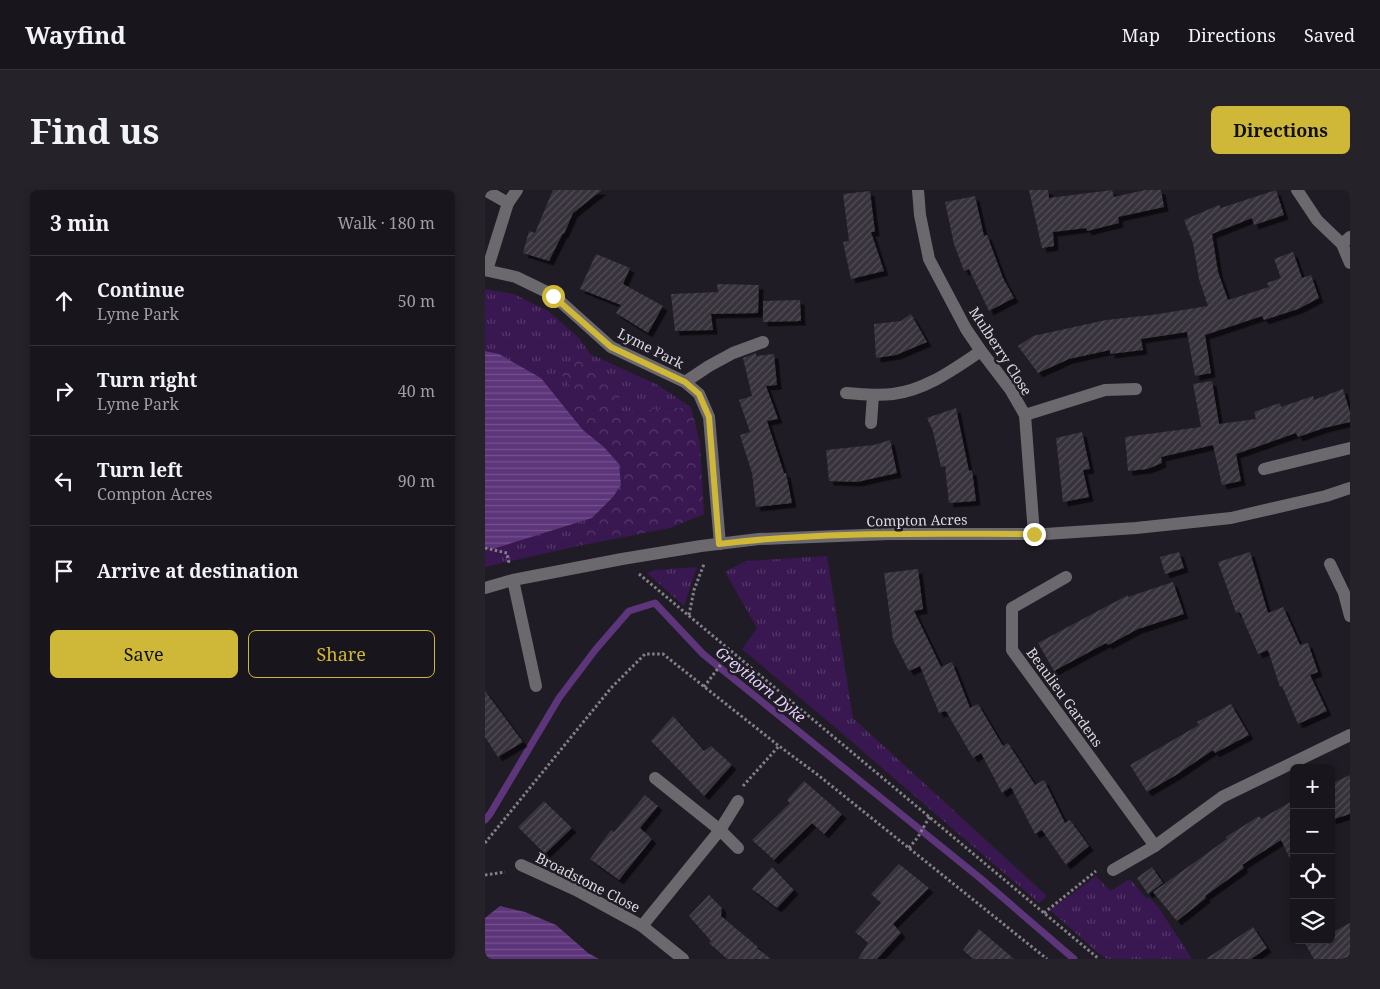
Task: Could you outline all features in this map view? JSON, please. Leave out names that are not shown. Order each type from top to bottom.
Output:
[{"type":"street","points":[[485,190],[507,203]]},
{"type":"street","points":[[486,270],[507,203],[517,190]]},
{"type":"street","name":"Mulberry Close","points":[[918,190],[920,215],[929,259],[966,329],[1010,389],[1025,415],[1034,534]]},
{"type":"street","points":[[1297,190],[1317,220],[1346,241],[1350,263]]},
{"type":"street","name":"Lyme Park","points":[[486,270],[516,277],[553,296],[611,347],[685,382],[699,394],[709,417],[719,544]]},
{"type":"street","points":[[685,382],[733,353],[763,342]]},
{"type":"street","points":[[846,393],[895,394],[926,385],[952,371],[981,351]]},
{"type":"street","points":[[1025,415],[1105,390],[1136,389]]},
{"type":"street","points":[[871,423],[873,395]]},
{"type":"street","points":[[1264,469],[1350,448]]},
{"type":"street","name":"Compton Acres","points":[[485,588],[513,580],[622,559],[759,539],[889,534],[1034,534],[1136,528],[1231,518],[1326,496],[1350,488]]},
{"type":"street","points":[[1331,564],[1344,593],[1350,616]]},
{"type":"street","name":"Beaulieu Gardens","points":[[1066,576],[1012,608],[1012,650],[1155,846]]},
{"type":"street","points":[[513,580],[536,686]]},
{"type":"street","points":[[1113,870],[1155,846],[1222,797],[1350,735]]},
{"type":"street","points":[[655,778],[720,830],[738,848]]},
{"type":"street","name":"Broadstone Close","points":[[643,926],[720,830],[738,801]]},
{"type":"street","name":"Broadstone Close","points":[[521,865],[576,890],[643,926],[683,959]]},
{"type":"path","points":[[689,616],[693,590],[705,562],[701,546]]},
{"type":"path","points":[[485,548],[507,553]]},
{"type":"path","points":[[622,559],[1099,959]]},
{"type":"path","points":[[704,687],[731,651]]},
{"type":"path","points":[[485,843],[611,688],[645,654],[663,654],[1047,959]]},
{"type":"path","points":[[738,801],[744,785],[779,746]]},
{"type":"path","points":[[909,848],[930,816]]},
{"type":"path","points":[[1043,913],[1099,868],[1113,870]]},
{"type":"green space","points":[[485,289],[514,294],[548,311],[579,338],[590,354],[656,384],[691,407],[611,412],[625,388],[582,357],[576,394],[565,407],[541,378],[499,354],[485,351]]},
{"type":"green space","points":[[582,357],[625,388],[611,412],[691,407],[700,443],[704,514],[670,528],[578,546],[592,518],[613,497],[619,464],[604,447],[583,430],[565,407],[576,394],[559,371]]},
{"type":"green space","points":[[592,518],[578,546],[485,567],[485,546],[493,549]]},
{"type":"green space","points":[[827,556],[853,718],[1047,896],[1039,903],[742,649],[757,628],[725,572],[746,561]]},
{"type":"green space","points":[[697,567],[684,606],[647,573],[655,570]]},
{"type":"green space","points":[[1096,876],[1110,891],[1130,879],[1147,899],[1150,898],[1159,908],[1192,959],[1107,959],[1050,910]]},
{"type":"shaded area","points":[[485,351],[499,354],[541,378],[583,430],[604,447],[619,464],[621,485],[613,497],[592,518],[493,549],[485,546]]},
{"type":"shaded area","points":[[500,906],[525,912],[556,925],[588,953],[599,959],[485,959],[485,918]]},
{"type":"building","points":[[553,190],[602,190],[573,213],[549,261],[523,253],[529,231],[535,233]]},
{"type":"building","points":[[1029,190],[1048,190],[1049,198],[1112,190],[1114,197],[1145,190],[1161,190],[1164,207],[1118,217],[1119,223],[1087,231],[1086,228],[1053,232],[1054,246],[1042,248]]},
{"type":"building","points":[[1276,190],[1284,215],[1254,225],[1252,218],[1212,234],[1218,272],[1228,300],[1269,287],[1267,283],[1281,278],[1274,259],[1293,252],[1302,278],[1311,275],[1319,298],[1298,309],[1264,320],[1262,316],[1205,335],[1211,373],[1195,376],[1187,332],[1141,339],[1143,350],[1110,354],[1110,350],[1069,359],[1038,373],[1018,346],[1033,336],[1106,320],[1208,306],[1199,279],[1193,243],[1184,220],[1219,205],[1221,208]]},
{"type":"building","points":[[870,191],[875,232],[871,232],[884,271],[851,279],[843,242],[849,241],[843,194]]},
{"type":"building","points":[[975,196],[984,236],[987,235],[1003,278],[1014,298],[989,311],[969,269],[964,271],[954,244],[945,202]]},
{"type":"building","points":[[596,254],[630,268],[623,284],[663,306],[648,333],[616,313],[621,305],[580,289]]},
{"type":"building","points":[[717,284],[759,285],[758,313],[711,314],[713,330],[675,331],[671,294],[718,292]]},
{"type":"building","points":[[800,300],[801,321],[763,322],[763,301]]},
{"type":"building","points":[[911,314],[927,342],[896,355],[876,358],[874,324],[901,321]]},
{"type":"building","points":[[756,353],[756,356],[774,354],[777,385],[766,386],[778,419],[767,421],[784,473],[786,473],[792,503],[756,507],[752,473],[740,435],[750,432],[739,400],[752,396],[743,358]]},
{"type":"building","points":[[1212,381],[1219,424],[1256,419],[1254,412],[1280,403],[1281,407],[1313,396],[1314,400],[1343,389],[1350,412],[1350,422],[1298,437],[1296,433],[1236,454],[1241,481],[1222,485],[1213,445],[1161,457],[1162,463],[1147,469],[1128,471],[1125,437],[1201,427],[1193,384]]},
{"type":"building","points":[[956,408],[969,471],[972,470],[976,501],[949,503],[945,466],[941,467],[933,431],[927,418]]},
{"type":"building","points":[[1082,432],[1090,469],[1083,470],[1089,497],[1063,502],[1056,438]]},
{"type":"building","points":[[890,440],[897,473],[857,482],[829,481],[826,450],[874,445]]},
{"type":"building","points":[[1179,552],[1184,568],[1165,574],[1160,557]]},
{"type":"building","points":[[1250,552],[1268,613],[1283,607],[1300,645],[1308,643],[1318,672],[1310,675],[1327,711],[1298,724],[1282,686],[1280,687],[1268,650],[1258,654],[1240,612],[1236,613],[1218,562]]},
{"type":"building","points":[[918,569],[923,609],[914,611],[941,667],[952,662],[970,708],[978,704],[1003,746],[1008,743],[1035,785],[1044,780],[1065,823],[1070,820],[1089,846],[1066,865],[1042,830],[1035,834],[1011,787],[1002,793],[981,753],[973,758],[946,711],[939,713],[920,666],[909,671],[893,640],[884,573]]},
{"type":"building","points":[[1173,582],[1184,614],[1138,629],[1108,645],[1106,643],[1054,671],[1038,643],[1128,595],[1128,597]]},
{"type":"building","points":[[485,691],[523,742],[498,757],[485,737]]},
{"type":"building","points":[[1231,704],[1249,735],[1215,753],[1213,750],[1147,792],[1130,765],[1199,725],[1197,722]]},
{"type":"building","points":[[673,716],[704,751],[711,746],[732,765],[704,796],[651,741]]},
{"type":"building","points":[[1350,775],[1350,814],[1335,819],[1335,809],[1335,782]]},
{"type":"building","points":[[804,781],[842,814],[824,834],[812,823],[774,860],[752,840],[790,803],[787,800]]},
{"type":"building","points":[[645,795],[658,806],[640,828],[652,839],[619,880],[590,859],[611,830],[614,832]]},
{"type":"building","points":[[544,801],[572,828],[545,854],[518,827]]},
{"type":"building","points":[[1290,802],[1290,859],[1281,840],[1242,865],[1244,868],[1205,896],[1206,898],[1177,921],[1153,892],[1227,839],[1226,837],[1259,816],[1261,819]]},
{"type":"building","points":[[899,864],[929,888],[893,924],[901,933],[877,959],[858,959],[868,943],[855,932],[881,903],[871,894]]},
{"type":"building","points":[[772,867],[794,890],[777,908],[752,889]]},
{"type":"building","points":[[1152,867],[1163,883],[1148,894],[1137,878]]},
{"type":"building","points":[[709,895],[722,908],[721,916],[771,959],[727,959],[709,943],[711,941],[689,916]]},
{"type":"building","points":[[1350,923],[1350,956],[1342,959],[1314,959],[1305,944],[1335,944],[1335,931]]},
{"type":"building","points":[[1253,927],[1267,948],[1251,959],[1206,959]]},
{"type":"building","points":[[979,929],[1014,959],[973,959],[963,950]]},
{"type":"waterway","name":"Greythorn Dyke","points":[[485,820],[559,698],[596,649],[629,611],[655,603],[703,654],[980,878],[1074,959]]},
{"type":"route","points":[[553,296],[611,347],[685,382],[699,394],[709,417],[719,544],[759,539],[889,534],[1034,534]]}]
